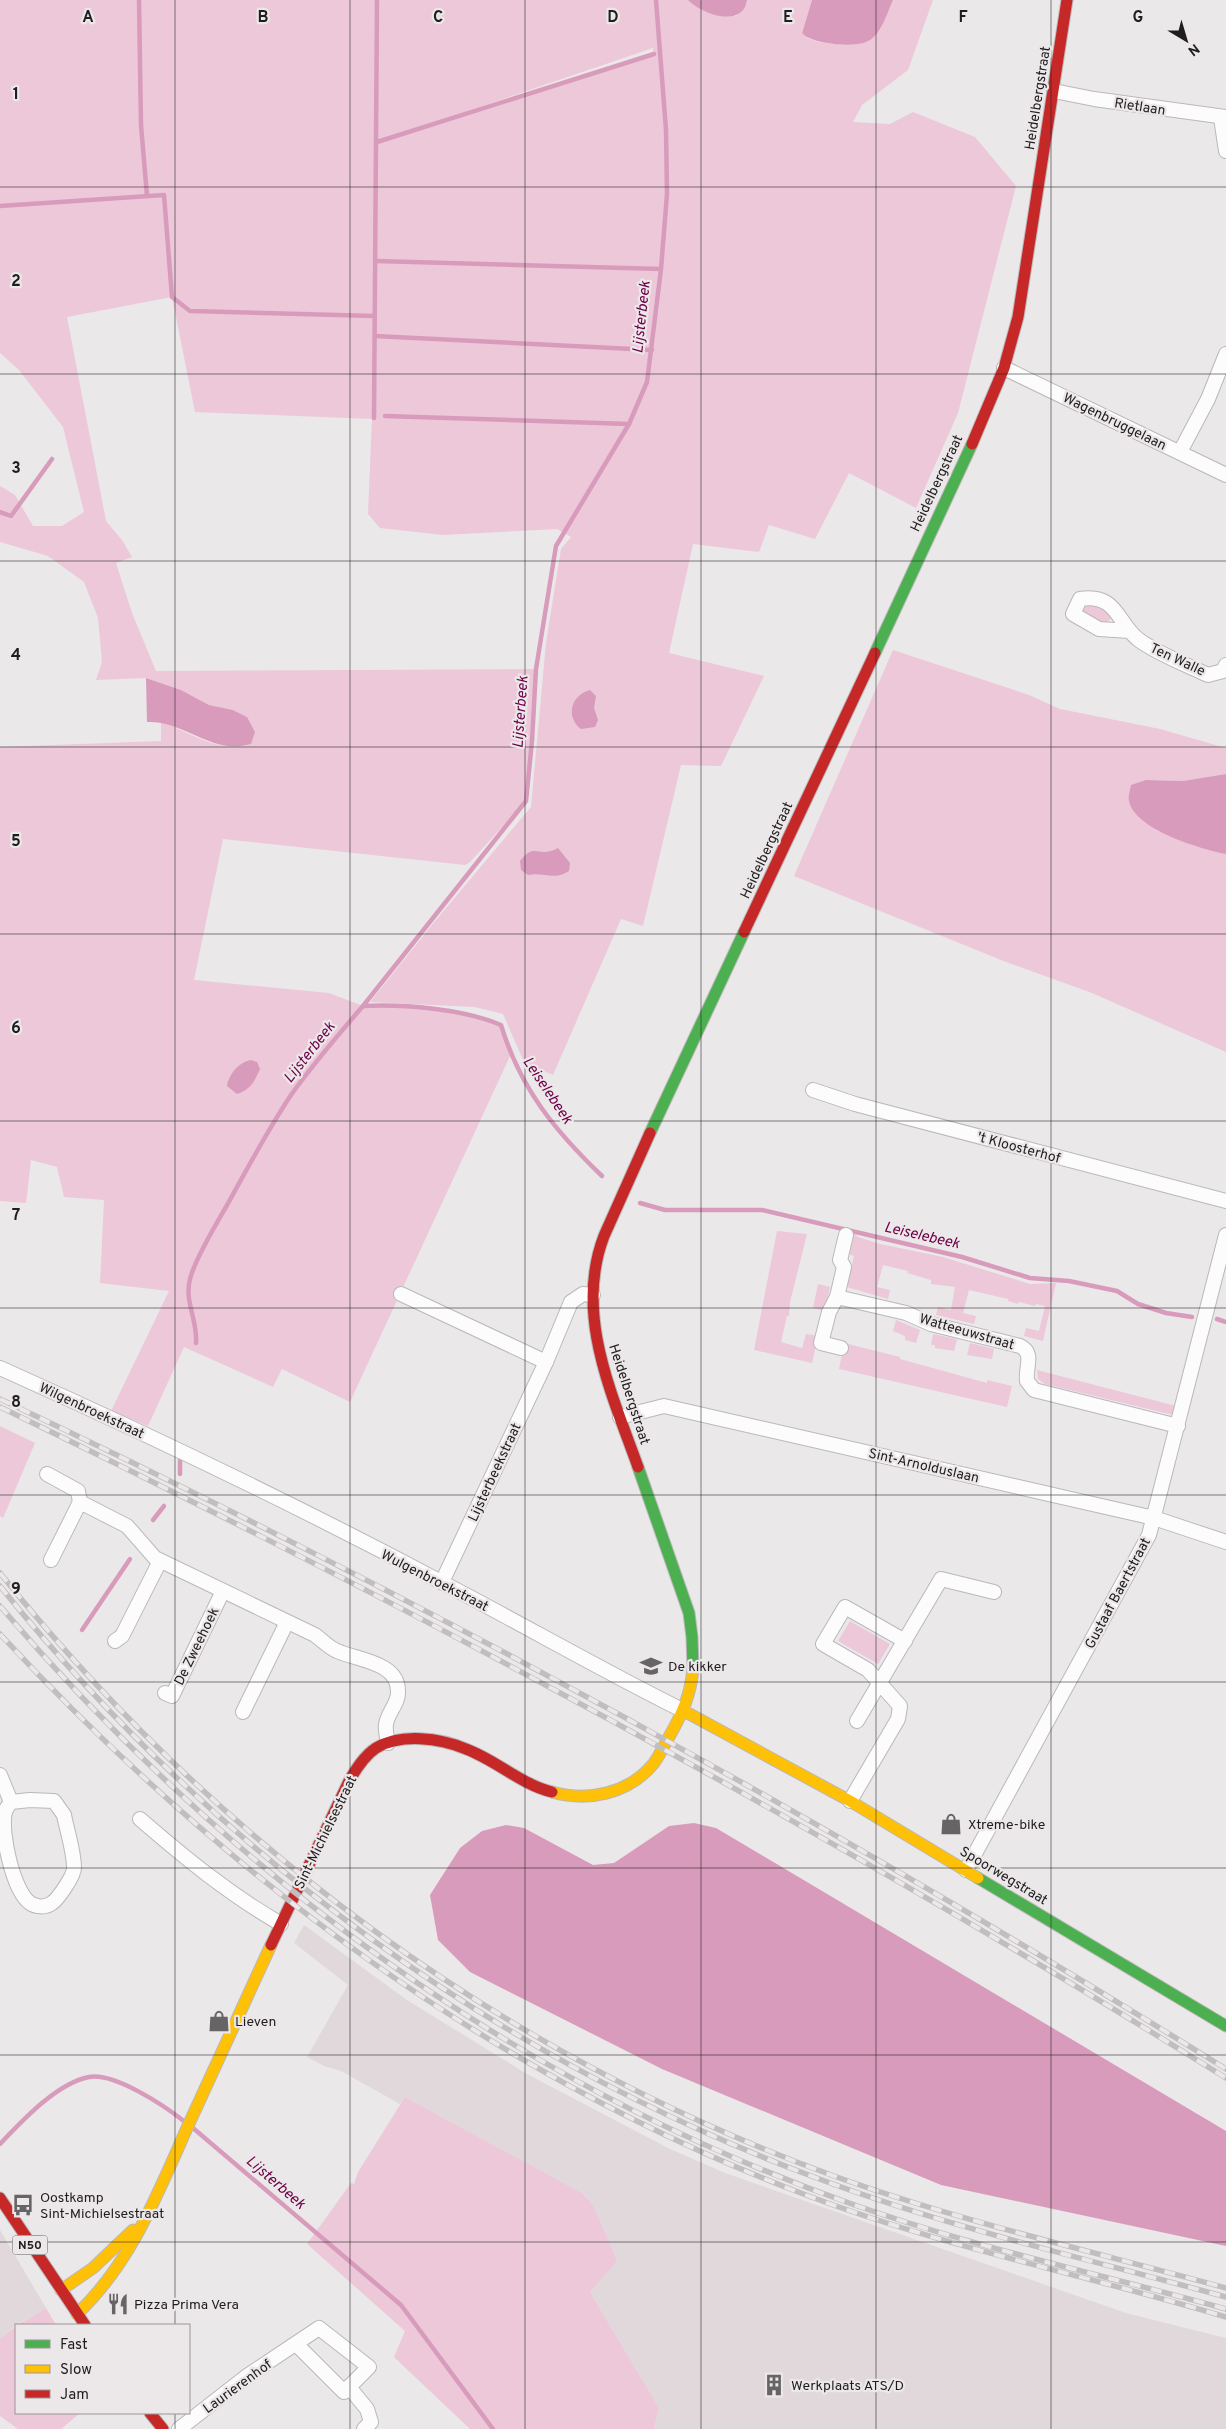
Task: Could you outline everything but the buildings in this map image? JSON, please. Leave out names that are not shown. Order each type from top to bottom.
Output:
[{"type":"main road","name":"Heidelbergstraat","points":[[684,1711],[692,1671],[693,1650],[689,1613],[603,1368],[596,1337],[593,1295],[598,1255],[616,1206],[961,469],[1004,368],[1018,317],[1067,0]]},
{"type":"main road","name":"Sint-Michielsestraat","points":[[77,2314],[99,2294],[127,2253],[152,2208],[348,1780],[359,1764],[375,1749],[388,1743],[421,1740],[453,1744],[467,1749],[549,1792],[578,1798],[595,1797],[612,1792],[643,1774],[653,1763],[684,1711]]},
{"type":"main road","name":"Spoorwegstraat","points":[[684,1711],[850,1801],[1226,2026]]},
{"type":"main road","name":"N50","points":[[0,2198],[84,2324]]},
{"type":"main road","name":"Sint-Michielsestraat","points":[[61,2290],[99,2262],[130,2234],[152,2208]]},
{"type":"main road","points":[[151,2414],[163,2429]]},
{"type":"street","name":"Rietlaan","points":[[1054,91],[1223,118]]},
{"type":"street","points":[[1223,118],[1226,151]]},
{"type":"street","points":[[1180,452],[1208,399],[1226,354]]},
{"type":"street","name":"Wagenbruggelaan","points":[[1004,368],[1226,475]]},
{"type":"street","name":"Ten Walle","points":[[1130,631],[1143,643],[1208,675],[1223,671],[1226,665]]},
{"type":"street","name":"'t Kloosterhof","points":[[813,1090],[855,1104],[1226,1200]]},
{"type":"street","points":[[841,1348],[821,1343],[829,1312],[837,1297],[844,1267],[840,1260],[846,1234]]},
{"type":"street","name":"Gustaaf Baertstraat","points":[[966,1870],[1149,1534],[1226,1235]]},
{"type":"street","points":[[401,1294],[546,1362]]},
{"type":"street","name":"Lijsterbeekstraat","points":[[442,1582],[546,1362],[571,1302],[583,1294],[593,1295]]},
{"type":"street","name":"Watteeuwstraat","points":[[837,1297],[906,1313],[931,1324],[1020,1346],[1026,1350],[1029,1356],[1027,1381],[1034,1390],[1178,1426]]},
{"type":"street","name":"Wilgenbroekstraat","points":[[0,1368],[184,1452]]},
{"type":"street","name":"Sint-Arnolduslaan","points":[[620,1417],[664,1406],[1154,1518],[1226,1542]]},
{"type":"street","name":"Wulgenbroekstraat","points":[[184,1452],[442,1582],[684,1711]]},
{"type":"street","name":"De Zweehoek","points":[[47,1474],[78,1491],[80,1502],[127,1526],[155,1558],[160,1561],[315,1635],[336,1651],[377,1664],[398,1683],[398,1696],[386,1724],[388,1743]]},
{"type":"street","points":[[51,1560],[80,1502]]},
{"type":"street","points":[[115,1641],[122,1636],[160,1561]]},
{"type":"street","points":[[857,1721],[941,1579],[994,1592]]},
{"type":"street","name":"De Zweehoek","points":[[165,1693],[172,1696],[223,1591]]},
{"type":"street","points":[[850,1801],[900,1712],[898,1701],[886,1693],[868,1670],[823,1644],[845,1607],[905,1641]]},
{"type":"street","points":[[243,1712],[287,1622]]},
{"type":"street","points":[[0,1775],[11,1802]]},
{"type":"street","points":[[54,1801],[64,1815],[74,1869],[52,1904],[36,1906],[29,1902],[19,1890],[4,1825],[5,1810],[11,1802],[54,1801]]},
{"type":"street","points":[[140,1819],[204,1874],[248,1905],[281,1924]]},
{"type":"street","name":"Laurierenhof","points":[[179,2429],[247,2376],[319,2328],[369,2367],[349,2387]]},
{"type":"street","points":[[296,2344],[344,2392],[349,2387],[367,2409],[371,2422],[364,2429]]},
{"type":"shaded area","points":[[0,0],[688,0],[698,8],[710,13],[736,16],[746,5],[747,0],[812,0],[802,33],[807,38],[815,41],[844,44],[869,41],[893,0],[933,0],[908,70],[862,105],[853,122],[890,124],[913,112],[975,137],[1016,186],[958,413],[916,508],[849,473],[815,539],[769,525],[759,552],[693,544],[669,653],[764,676],[721,766],[681,765],[643,926],[621,919],[553,1075],[524,1062],[503,1014],[475,1007],[370,1002],[531,807],[546,643],[561,549],[571,537],[557,529],[443,535],[380,528],[368,514],[372,419],[195,412],[172,297],[67,317],[106,521],[122,540],[132,557],[116,563],[132,613],[156,671],[536,669],[526,801],[470,862],[465,865],[223,839],[194,980],[329,993],[363,1006],[419,1007],[483,1018],[501,1025],[510,1056],[350,1402],[282,1369],[273,1387],[184,1347],[148,1426],[111,1411],[169,1291],[100,1283],[104,1200],[64,1197],[57,1167],[31,1160],[26,1203],[0,1201],[0,747],[161,741],[161,721],[205,741],[228,746],[251,744],[247,717],[233,710],[209,705],[181,690],[146,678],[96,680],[102,662],[98,618],[84,582],[48,556],[0,542],[0,486],[15,495],[33,526],[62,526],[84,512],[63,427],[19,370],[0,353]],"holes":[[[653,48],[653,54],[411,131]]]},
{"type":"shaded area","points":[[688,0],[747,0],[744,9],[738,14],[721,16],[702,10]]},
{"type":"shaded area","points":[[812,0],[893,0],[884,22],[874,37],[864,43],[845,45],[814,40],[802,33]]},
{"type":"shaded area","points":[[1086,603],[1107,608],[1112,617],[1106,624],[1084,617],[1082,611]]},
{"type":"shaded area","points":[[893,650],[1029,695],[1060,709],[1160,729],[1226,748],[1226,774],[1183,781],[1145,780],[1185,842],[1226,854],[1226,1052],[1092,993],[1006,962],[794,876]]},
{"type":"shaded area","points":[[146,678],[181,690],[209,705],[233,710],[247,717],[255,732],[251,744],[224,745],[211,742],[174,726],[147,722]]},
{"type":"shaded area","points":[[590,690],[596,696],[594,708],[598,720],[595,727],[581,729],[573,719],[572,707],[578,697]]},
{"type":"shaded area","points":[[1226,774],[1226,854],[1186,843],[1156,829],[1143,821],[1134,811],[1129,801],[1131,785],[1146,780],[1183,781]]},
{"type":"shaded area","points":[[558,848],[570,863],[569,871],[564,874],[554,876],[528,875],[521,870],[520,861],[529,852],[546,852]]},
{"type":"shaded area","points":[[251,1060],[257,1062],[260,1069],[252,1084],[246,1090],[237,1094],[227,1086],[230,1077],[242,1063]]},
{"type":"shaded area","points":[[777,1231],[807,1234],[790,1302],[789,1316],[787,1316],[781,1342],[802,1348],[806,1334],[818,1336],[812,1363],[754,1350]]},
{"type":"shaded area","points":[[853,1233],[858,1237],[880,1244],[943,1257],[1030,1284],[1056,1283],[1043,1341],[1024,1336],[1026,1328],[1039,1331],[1045,1306],[1036,1304],[1035,1306],[1019,1302],[1018,1304],[1008,1301],[1008,1299],[969,1290],[963,1313],[976,1316],[974,1324],[936,1315],[938,1307],[951,1310],[955,1287],[931,1284],[931,1280],[907,1273],[908,1271],[883,1265],[877,1287],[890,1290],[888,1299],[847,1287],[854,1256],[848,1254]]},
{"type":"shaded area","points":[[818,1284],[830,1287],[825,1311],[813,1308]]},
{"type":"shaded area","points":[[896,1320],[920,1330],[916,1343],[905,1340],[905,1336],[893,1331]]},
{"type":"shaded area","points":[[933,1334],[957,1339],[954,1351],[935,1348],[935,1345],[931,1345]]},
{"type":"shaded area","points":[[844,1343],[900,1357],[900,1359],[987,1383],[987,1380],[1012,1386],[1007,1407],[839,1369]]},
{"type":"shaded area","points":[[970,1343],[994,1349],[992,1359],[967,1355]]},
{"type":"shaded area","points":[[1037,1370],[1176,1406],[1173,1415],[1045,1384],[1038,1379]]},
{"type":"shaded area","points":[[0,1426],[35,1443],[3,1518],[0,1516]]},
{"type":"shaded area","points":[[850,1621],[890,1644],[878,1664],[838,1641]]},
{"type":"shaded area","points":[[694,1823],[716,1828],[1226,2131],[1226,2246],[941,2185],[662,2069],[470,1972],[438,1940],[430,1895],[460,1848],[482,1831],[506,1825],[524,1828],[593,1865],[614,1863],[669,1826]]},
{"type":"shaded area","points":[[304,1925],[407,2000],[527,2074],[668,2148],[725,2173],[1126,2313],[1226,2338],[1226,2429],[654,2429],[659,2408],[590,2292],[593,2205],[582,2193],[405,2097],[400,2104],[341,2071],[324,2066],[307,2057],[348,1985],[294,1943]]},
{"type":"shaded area","points":[[405,2097],[582,2193],[593,2205],[617,2261],[590,2292],[659,2408],[654,2429],[470,2429],[394,2357],[405,2331],[307,2244],[351,2183],[354,2184],[358,2172]]},
{"type":"shaded area","points":[[0,2230],[46,2308],[15,2324],[0,2339]]},
{"type":"shaded area","points":[[46,2308],[55,2324],[19,2324]]},
{"type":"shaded area","points":[[15,2327],[15,2414],[79,2414],[61,2429],[18,2429],[0,2416],[0,2339]]},
{"type":"waterway","points":[[139,0],[141,125],[147,196]]},
{"type":"waterway","points":[[374,418],[377,0]]},
{"type":"waterway","name":"Lijsterbeek","points":[[196,1343],[189,1295],[190,1279],[206,1243],[274,1122],[308,1072],[526,801],[536,669],[556,546],[629,424],[647,382],[661,269],[667,194],[666,130],[656,0]]},
{"type":"waterway","points":[[377,142],[654,54]]},
{"type":"waterway","points":[[0,206],[164,195],[172,297],[190,311],[375,316]]},
{"type":"waterway","points":[[376,261],[661,269]]},
{"type":"waterway","points":[[375,336],[652,350]]},
{"type":"waterway","points":[[385,416],[629,424]]},
{"type":"waterway","points":[[0,512],[11,516],[52,459]]},
{"type":"waterway","name":"Leiselebeek","points":[[363,1006],[415,1007],[452,1011],[501,1025],[518,1069],[541,1107],[569,1142],[602,1176]]},
{"type":"waterway","name":"Leiselebeek","points":[[640,1203],[665,1210],[762,1210],[962,1257],[1030,1278],[1069,1281],[1117,1291],[1138,1304],[1166,1313],[1192,1317]]},
{"type":"waterway","name":"Leiselebeek","points":[[1217,1319],[1226,1322]]},
{"type":"waterway","name":"Lijsterbeek","points":[[180,1460],[180,1474]]},
{"type":"waterway","name":"Lijsterbeek","points":[[153,1520],[164,1506]]},
{"type":"waterway","name":"Lijsterbeek","points":[[82,1630],[130,1559]]},
{"type":"waterway","name":"Lijsterbeek","points":[[0,2144],[41,2104],[65,2087],[89,2077],[99,2077],[125,2085],[152,2099],[185,2122]]},
{"type":"waterway","name":"Lijsterbeek","points":[[193,2128],[401,2305],[493,2429]]},
{"type":"railway","points":[[0,1399],[314,1553],[623,1716],[776,1801],[927,1889],[1226,2069]]},
{"type":"railway","points":[[0,1407],[313,1563],[622,1726],[926,1898],[1226,2078]]},
{"type":"railway","points":[[0,1573],[85,1672],[176,1765],[273,1852],[375,1931],[483,2004],[596,2070],[713,2127],[834,2176],[882,2193],[1029,2236],[1226,2288]]},
{"type":"railway","points":[[0,1586],[83,1682],[172,1773],[267,1858],[368,1936],[473,2008],[583,2072],[697,2129],[814,2177],[865,2195],[1019,2242],[1226,2297]]},
{"type":"railway","points":[[0,1606],[88,1704],[182,1796],[281,1882],[386,1961],[495,2033],[608,2098],[727,2154],[849,2203],[895,2219],[989,2247],[1226,2309]]},
{"type":"railway","points":[[0,1634],[86,1723],[177,1807],[272,1887],[371,1961],[474,2030],[581,2092],[692,2147],[806,2195],[910,2230],[1226,2317]]},
{"type":"traffic: fast","points":[[875,653],[972,444]]},
{"type":"traffic: fast","points":[[650,1133],[744,932]]},
{"type":"traffic: fast","points":[[638,1467],[689,1613],[693,1668]]},
{"type":"traffic: fast","points":[[978,1878],[1226,2026]]},
{"type":"traffic: slow","points":[[552,1792],[580,1796],[607,1793],[633,1782],[644,1774],[658,1757],[682,1712],[688,1696],[693,1668]]},
{"type":"traffic: slow","points":[[684,1711],[850,1801],[978,1878]]},
{"type":"traffic: slow","points":[[77,2314],[113,2273],[141,2227],[271,1945]]},
{"type":"traffic: slow","points":[[61,2290],[93,2268],[133,2230]]},
{"type":"traffic: jam","points":[[972,444],[1004,368],[1018,317],[1067,0]]},
{"type":"traffic: jam","points":[[744,932],[875,653]]},
{"type":"traffic: jam","points":[[638,1467],[608,1382],[600,1353],[593,1295],[596,1265],[604,1236],[650,1133]]},
{"type":"traffic: jam","points":[[271,1945],[349,1781],[357,1767],[376,1748],[397,1740],[421,1739],[444,1742],[456,1745],[488,1759],[519,1778],[552,1792]]},
{"type":"traffic: jam","points":[[0,2198],[84,2324]]},
{"type":"traffic: jam","points":[[151,2414],[163,2429]]},
{"type":"place","name":"De kikker","points":[[651,1666]]},
{"type":"place","name":"Xtreme-bike","points":[[951,1824]]},
{"type":"place","name":"Lieven","points":[[219,2021]]},
{"type":"place","name":"Oostkamp Sint-Michielsestraat","points":[[23,2205]]},
{"type":"place","name":"Pizza Prima Vera","points":[[118,2304]]},
{"type":"place","name":"Werkplaats ATS/D","points":[[774,2385]]}]
